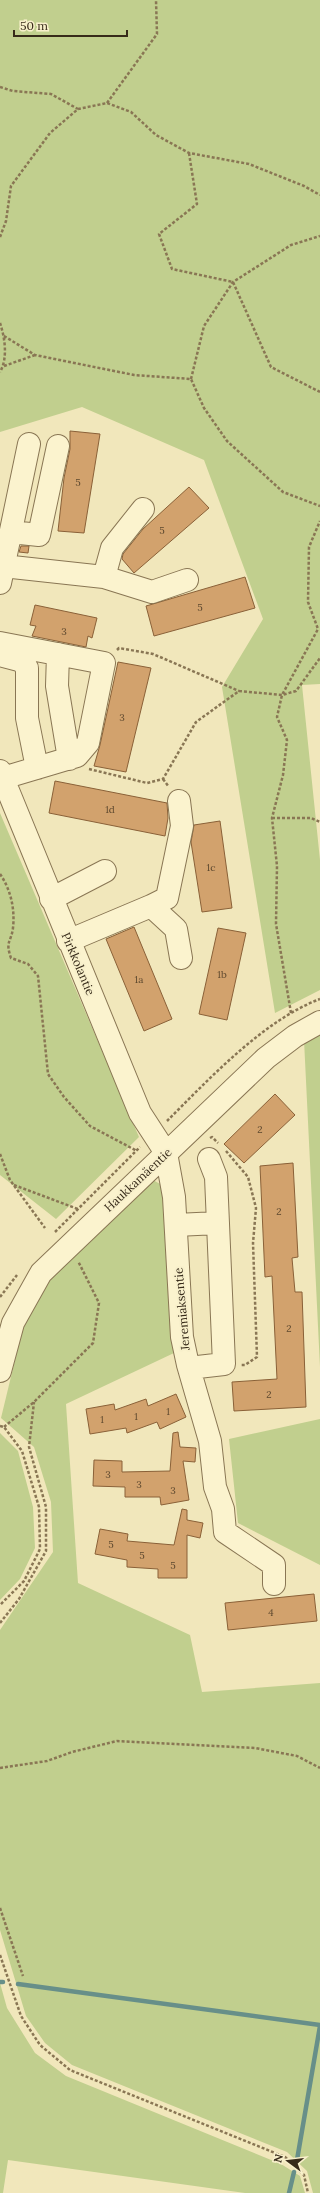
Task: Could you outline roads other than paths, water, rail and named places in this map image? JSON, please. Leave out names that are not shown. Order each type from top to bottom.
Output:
[{"type":"street","points":[[29,444],[2,574],[104,577],[152,592],[187,580]]},
{"type":"street","points":[[11,532],[39,535],[58,446]]},
{"type":"street","points":[[104,577],[112,548],[143,509]]},
{"type":"street","points":[[0,642],[104,663],[88,743],[77,756],[37,768],[2,774]]},
{"type":"street","points":[[58,654],[57,686],[69,759]]},
{"type":"street","points":[[0,656],[22,661],[27,668],[27,718],[37,768]]},
{"type":"street","name":"Pirkkolantie","points":[[2,774],[68,941],[140,1113],[166,1153]]},
{"type":"street","points":[[68,941],[167,898],[182,826],[179,801]]},
{"type":"street","points":[[52,899],[105,870]]},
{"type":"street","points":[[151,906],[176,929],[181,958]]},
{"type":"street","name":"Haukkamäentie","points":[[0,1372],[6,1320],[41,1273],[266,1058],[295,1036],[320,1022]]},
{"type":"street","points":[[188,1368],[224,1364],[216,1177],[208,1150]]},
{"type":"street","name":"Jeremiaksentie","points":[[166,1153],[174,1197],[182,1337],[188,1368],[210,1441],[215,1487],[223,1509],[225,1532],[274,1565],[274,1584]]},
{"type":"street","points":[[176,1225],[218,1223]]},
{"type":"waterway","points":[[18,1984],[320,2025]]},
{"type":"waterway","points":[[297,2160],[320,2026]]},
{"type":"waterway","points":[[289,2193],[294,2172]]}]
